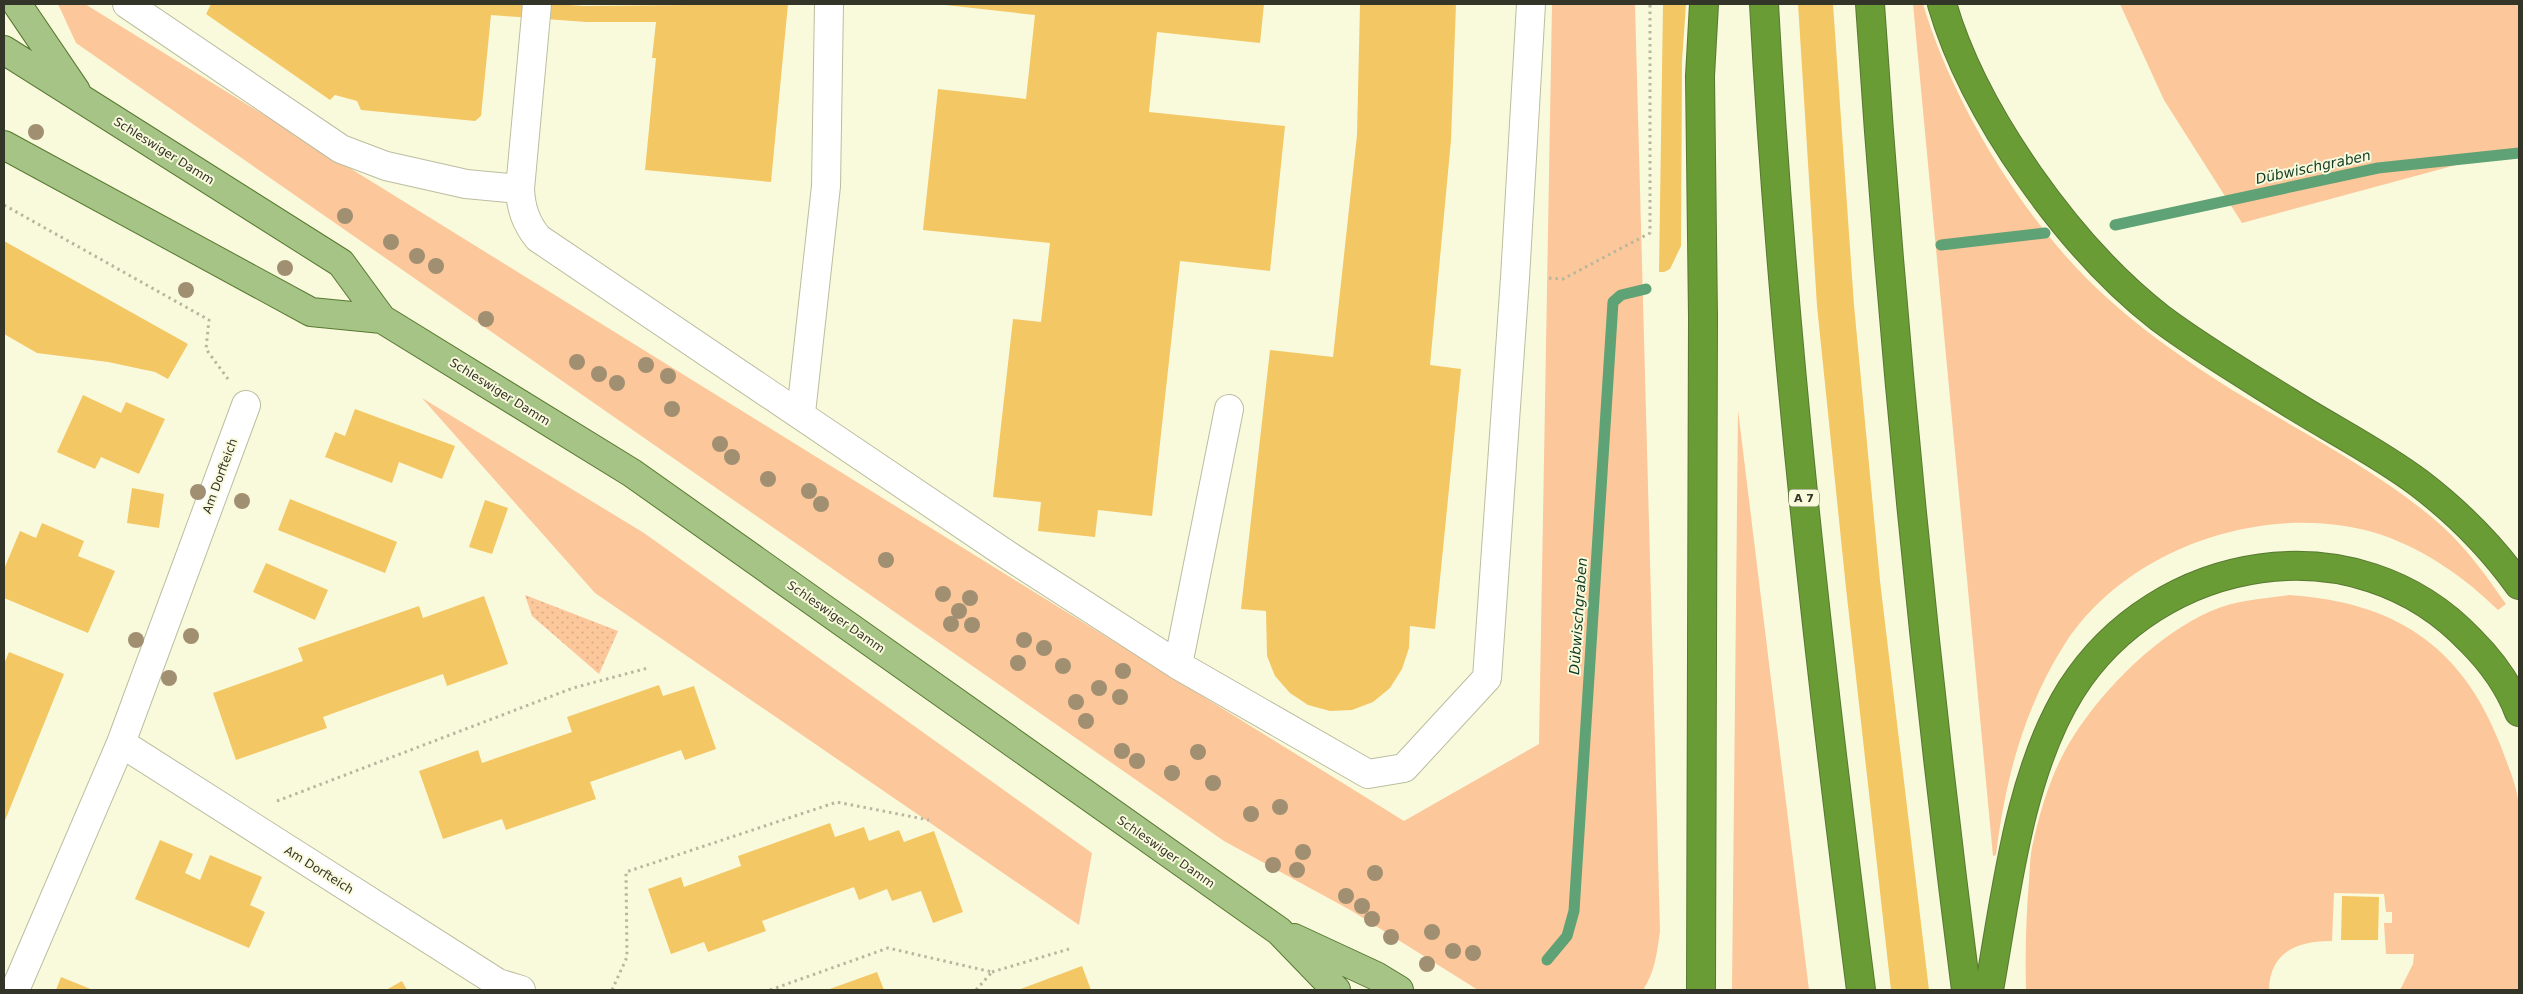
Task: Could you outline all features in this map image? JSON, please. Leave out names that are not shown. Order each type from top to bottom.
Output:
[{"type":"highway","points":[[1698,985],[1703,317],[1700,76],[1704,4]]},
{"type":"highway","name":"A 7","points":[[1764,4],[1786,310],[1806,532],[1861,990]]},
{"type":"highway","points":[[1870,4],[1885,227],[1910,506],[1939,777],[1966,990]]},
{"type":"highway","points":[[1942,4],[1976,87],[2007,142],[2057,212],[2127,288],[2160,318],[2212,353],[2418,482],[2475,532],[2519,585]]},
{"type":"highway","points":[[1989,990],[2011,868],[2026,799],[2054,722],[2071,690],[2111,641],[2167,601],[2216,578],[2244,570],[2278,565],[2334,569],[2366,577],[2400,588],[2429,603],[2457,626],[2482,652],[2499,675],[2519,712]]},
{"type":"main road","points":[[17,4],[80,98]]},
{"type":"main road","name":"Schleswiger Damm","points":[[4,50],[342,262],[382,319],[632,473],[1279,932],[1336,990]]},
{"type":"main road","name":"Schleswiger Damm","points":[[4,145],[311,312],[382,319]]},
{"type":"main road","name":"Schleswiger Damm","points":[[1279,932],[1376,976],[1399,990]]},
{"type":"street","points":[[127,4],[341,149],[386,166],[466,184],[520,189]]},
{"type":"street","points":[[537,4],[520,189],[523,213],[530,228],[538,238],[801,413],[1012,558],[1178,665],[1368,774],[1404,768],[1488,678],[1516,278],[1531,4]]},
{"type":"street","points":[[801,413],[826,186],[829,4]]},
{"type":"street","name":"Am Dorfteich","points":[[15,990],[121,743],[246,405]]},
{"type":"street","points":[[1178,665],[1229,408]]},
{"type":"street","name":"Am Dorfteich","points":[[121,743],[498,983],[521,990]]},
{"type":"path","points":[[1516,278],[1564,279],[1650,233],[1650,4]]},
{"type":"path","points":[[4,205],[209,320],[206,349],[246,405]]},
{"type":"path","points":[[236,817],[574,688],[648,668]]},
{"type":"path","points":[[612,990],[627,957],[626,872],[837,802],[928,820]]},
{"type":"path","points":[[770,990],[888,948],[992,972],[1069,949]]},
{"type":"path","points":[[976,990],[992,972]]},
{"type":"shaded area","points":[[58,4],[85,4],[1404,821],[1539,744],[1552,4],[1635,4],[1660,931],[1653,969],[1643,990],[1478,990],[1352,911],[1224,841],[76,43]]},
{"type":"shaded area","points":[[1913,4],[1923,4],[1936,43],[1953,82],[1996,162],[2021,200],[2077,268],[2131,319],[2184,359],[2360,466],[2417,505],[2461,545],[2506,604],[2498,610],[2444,566],[2399,541],[2339,525],[2295,523],[2251,527],[2207,539],[2165,556],[2127,579],[2093,608],[2066,642],[2051,667],[2028,718],[2019,745],[2005,799],[1996,855],[1993,856]]},
{"type":"shaded area","points":[[2120,4],[2519,4],[2519,148],[2242,223],[2164,100]]},
{"type":"shaded area","points":[[422,398],[644,533],[1092,853],[1079,925],[595,593]]},
{"type":"shaded area","points":[[1738,410],[1809,990],[1732,990]]},
{"type":"shaded area","points":[[525,595],[618,631],[599,674],[532,616]]},
{"type":"shaded area","points":[[2289,595],[2326,599],[2360,607],[2391,619],[2419,635],[2444,655],[2465,680],[2484,709],[2509,767],[2518,800],[2520,816],[2519,990],[2400,990],[2413,964],[2414,954],[2386,954],[2384,923],[2392,923],[2392,912],[2386,912],[2384,894],[2334,893],[2332,941],[2297,946],[2280,957],[2274,966],[2269,990],[2026,990],[2026,922],[2032,848],[2048,788],[2059,762],[2073,737],[2116,681],[2152,648],[2171,634],[2191,621],[2220,607],[2249,600]]},
{"type":"building","points":[[211,4],[554,4],[584,6],[788,4],[771,182],[645,170],[656,58],[652,58],[656,22],[586,22],[491,15],[481,116],[475,121],[361,110],[357,101],[335,95],[330,100],[206,14]]},
{"type":"building","points":[[936,4],[1264,4],[1260,43],[1157,32],[1149,112],[1285,126],[1270,271],[1180,261],[1152,516],[1098,510],[1095,537],[1038,531],[1041,502],[993,497],[1013,319],[1041,322],[1050,243],[923,230],[938,89],[1026,99],[1035,15]]},
{"type":"building","points":[[1360,4],[1456,4],[1451,140],[1430,365],[1461,369],[1435,629],[1410,626],[1409,648],[1402,669],[1390,688],[1373,702],[1352,710],[1330,711],[1308,705],[1290,693],[1275,676],[1267,656],[1266,611],[1241,609],[1270,350],[1333,357],[1357,135]]},
{"type":"building","points":[[1663,4],[1686,4],[1682,61],[1681,246],[1670,269],[1659,272]]},
{"type":"building","points":[[1798,4],[1833,4],[1854,305],[1880,581],[1929,990],[1891,990],[1846,588],[1817,306]]},
{"type":"building","points":[[4,241],[188,344],[168,379],[155,372],[108,362],[37,353],[4,334]]},
{"type":"building","points":[[83,395],[121,413],[126,402],[165,419],[139,474],[101,457],[95,469],[57,452]]},
{"type":"building","points":[[355,409],[455,446],[442,479],[399,462],[392,483],[325,457],[335,432],[345,436]]},
{"type":"building","points":[[132,488],[164,494],[159,528],[127,523]]},
{"type":"building","points":[[290,499],[397,542],[385,573],[278,530]]},
{"type":"building","points":[[485,500],[508,508],[492,554],[469,547]]},
{"type":"building","points":[[42,523],[84,541],[78,556],[115,571],[88,633],[4,598],[4,569],[20,531],[36,538]]},
{"type":"building","points":[[266,563],[328,590],[315,620],[253,592]]},
{"type":"building","points":[[484,596],[508,664],[447,686],[443,674],[323,717],[327,728],[236,760],[213,693],[303,661],[298,648],[419,606],[423,618]]},
{"type":"building","points":[[9,652],[64,674],[4,823],[4,664]]},
{"type":"building","points":[[659,685],[663,696],[694,686],[716,749],[685,760],[681,750],[590,782],[596,799],[506,830],[502,819],[443,839],[419,771],[478,750],[482,763],[572,732],[567,717]]},
{"type":"building","points":[[830,823],[835,837],[864,827],[869,841],[899,830],[904,842],[934,831],[963,912],[933,923],[921,891],[892,901],[887,889],[859,900],[854,887],[762,921],[766,931],[708,952],[704,942],[671,954],[648,889],[681,877],[684,887],[741,866],[738,856]]},
{"type":"building","points":[[160,840],[193,854],[185,873],[200,880],[210,855],[262,877],[250,905],[265,912],[249,948],[135,899]]},
{"type":"building","points":[[2342,896],[2379,897],[2378,940],[2341,940]]},
{"type":"building","points":[[1082,966],[1091,990],[1018,990]]},
{"type":"building","points":[[877,972],[884,990],[827,990]]},
{"type":"building","points":[[61,977],[93,990],[56,990]]},
{"type":"building","points":[[402,981],[407,990],[386,990]]},
{"type":"waterway","name":"Dübwischgraben","points":[[2115,225],[2378,168],[2519,153]]},
{"type":"waterway","name":"Dübwischgraben","points":[[1941,245],[2045,233]]},
{"type":"waterway","name":"Dübwischgraben","points":[[1547,960],[1567,936],[1574,911],[1613,302],[1621,295],[1646,289]]}]
